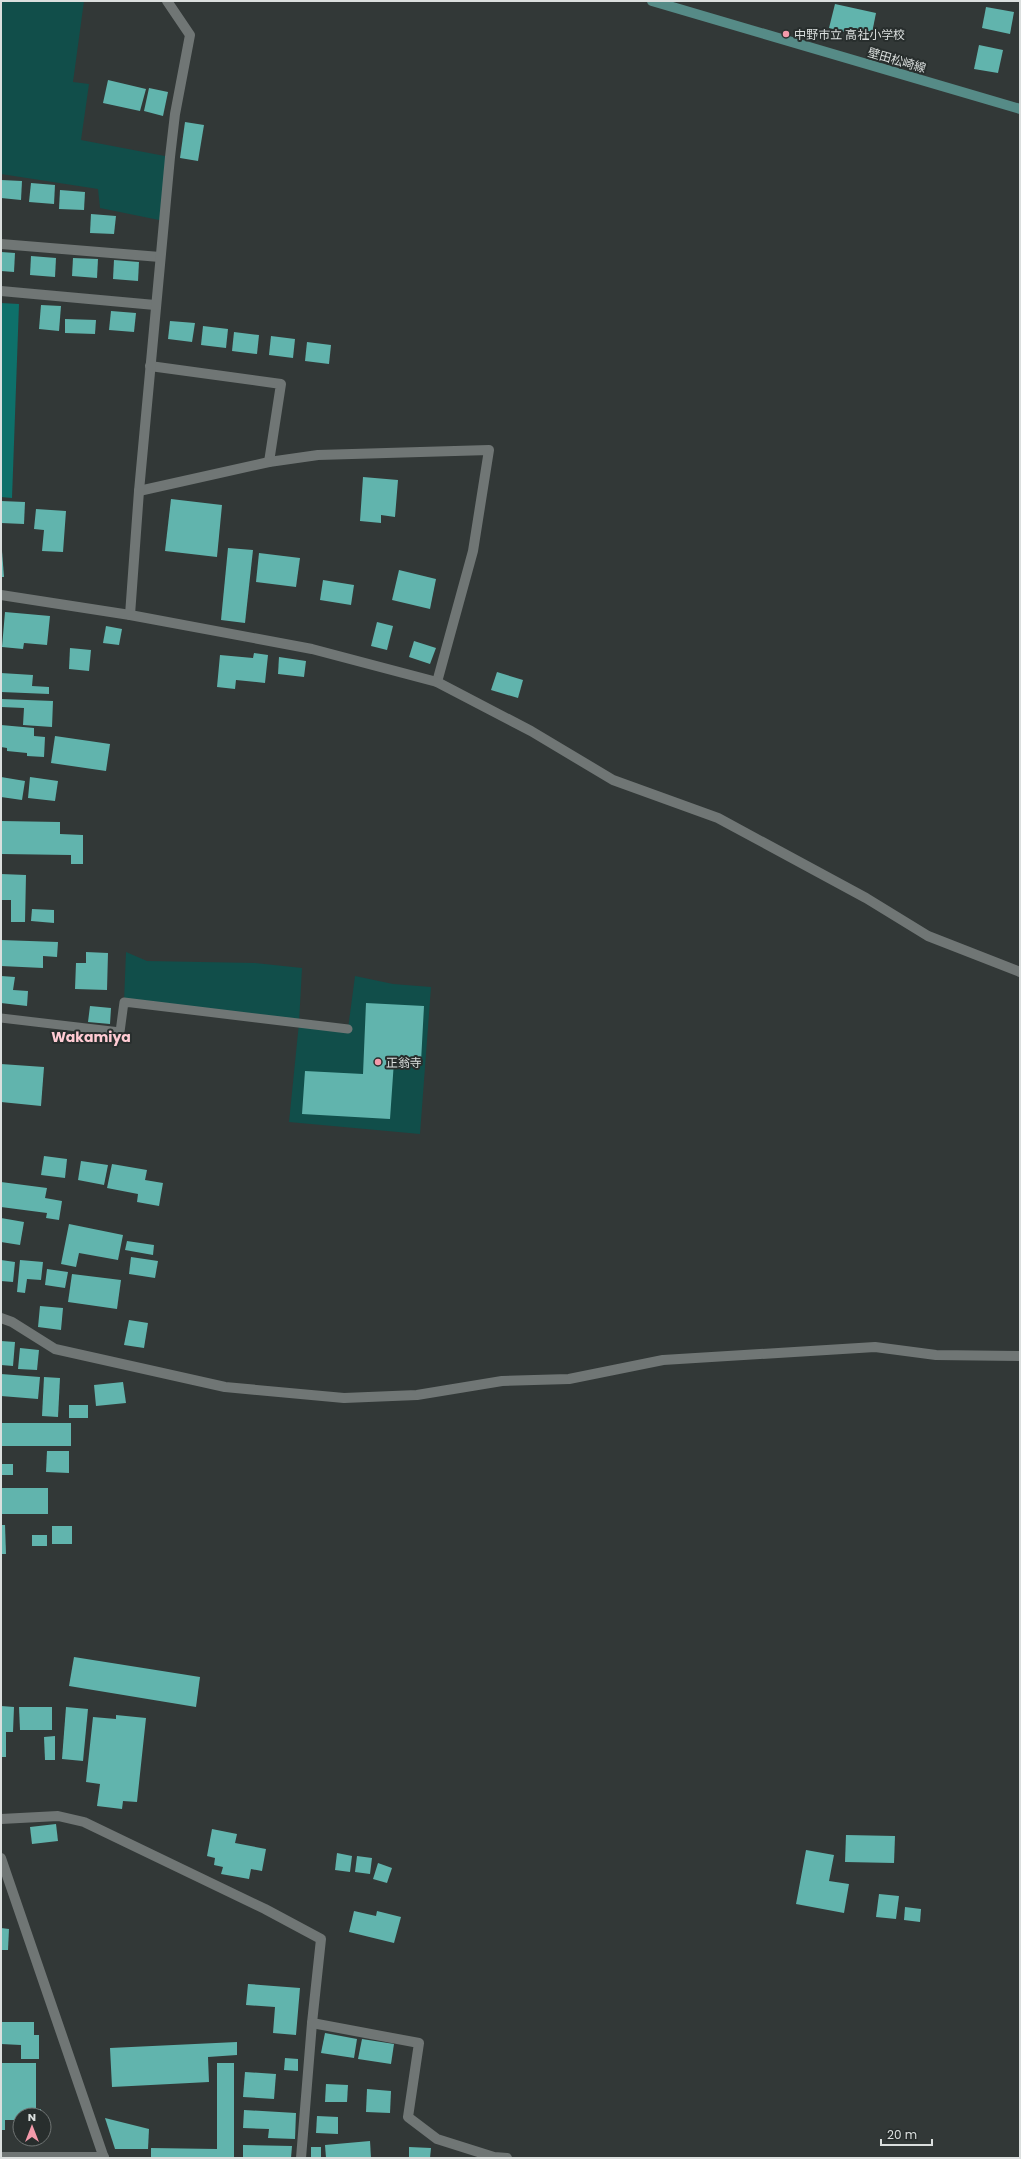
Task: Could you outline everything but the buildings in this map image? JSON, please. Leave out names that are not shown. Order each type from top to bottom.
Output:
[{"type":"main road","name":"壁田松崎線","points":[[652,1],[1020,109]]},
{"type":"street","points":[[130,615],[155,305],[175,114],[190,35],[167,1]]},
{"type":"street","points":[[1,244],[160,257]]},
{"type":"street","points":[[1,291],[155,305]]},
{"type":"street","points":[[150,366],[281,384],[268,462]]},
{"type":"street","points":[[139,491],[268,462],[318,455],[489,450],[472,551],[437,682]]},
{"type":"street","points":[[1,595],[130,615],[312,649],[437,682],[531,731],[614,780],[718,818],[866,898],[928,936],[1020,972]]},
{"type":"street","points":[[1,1318],[12,1322],[54,1349],[225,1387],[344,1398],[417,1395],[502,1381],[569,1379],[663,1360],[875,1347],[936,1355],[1020,1356]]},
{"type":"street","points":[[1,1819],[58,1816],[84,1822],[265,1909],[321,1939],[312,2023],[301,2158]]},
{"type":"street","points":[[1,1858],[104,2158],[1,2157]]},
{"type":"street","points":[[312,2023],[419,2043],[408,2117],[438,2139],[494,2157],[507,2158]]},
{"type":"lane","points":[[1,1018],[120,1032],[124,1002],[348,1029]]},
{"type":"shaded area","points":[[1,1],[84,1],[73,82],[89,84],[81,140],[170,157],[164,221],[100,208],[98,189],[1,174]]},
{"type":"shaded area","points":[[1,303],[19,304],[12,498],[1,497]]},
{"type":"shaded area","points":[[126,952],[147,961],[255,963],[302,968],[299,1023],[124,1002]]},
{"type":"shaded area","points":[[355,976],[393,984],[431,987],[420,1134],[289,1122],[299,1023],[348,1029]]},
{"type":"place","name":"中野市立 高社小学校","points":[[786,34]]},
{"type":"place","name":"正翁寺","points":[[378,1062]]},
{"type":"district","name":"Wakamiya","points":[[91,1037]]}]
